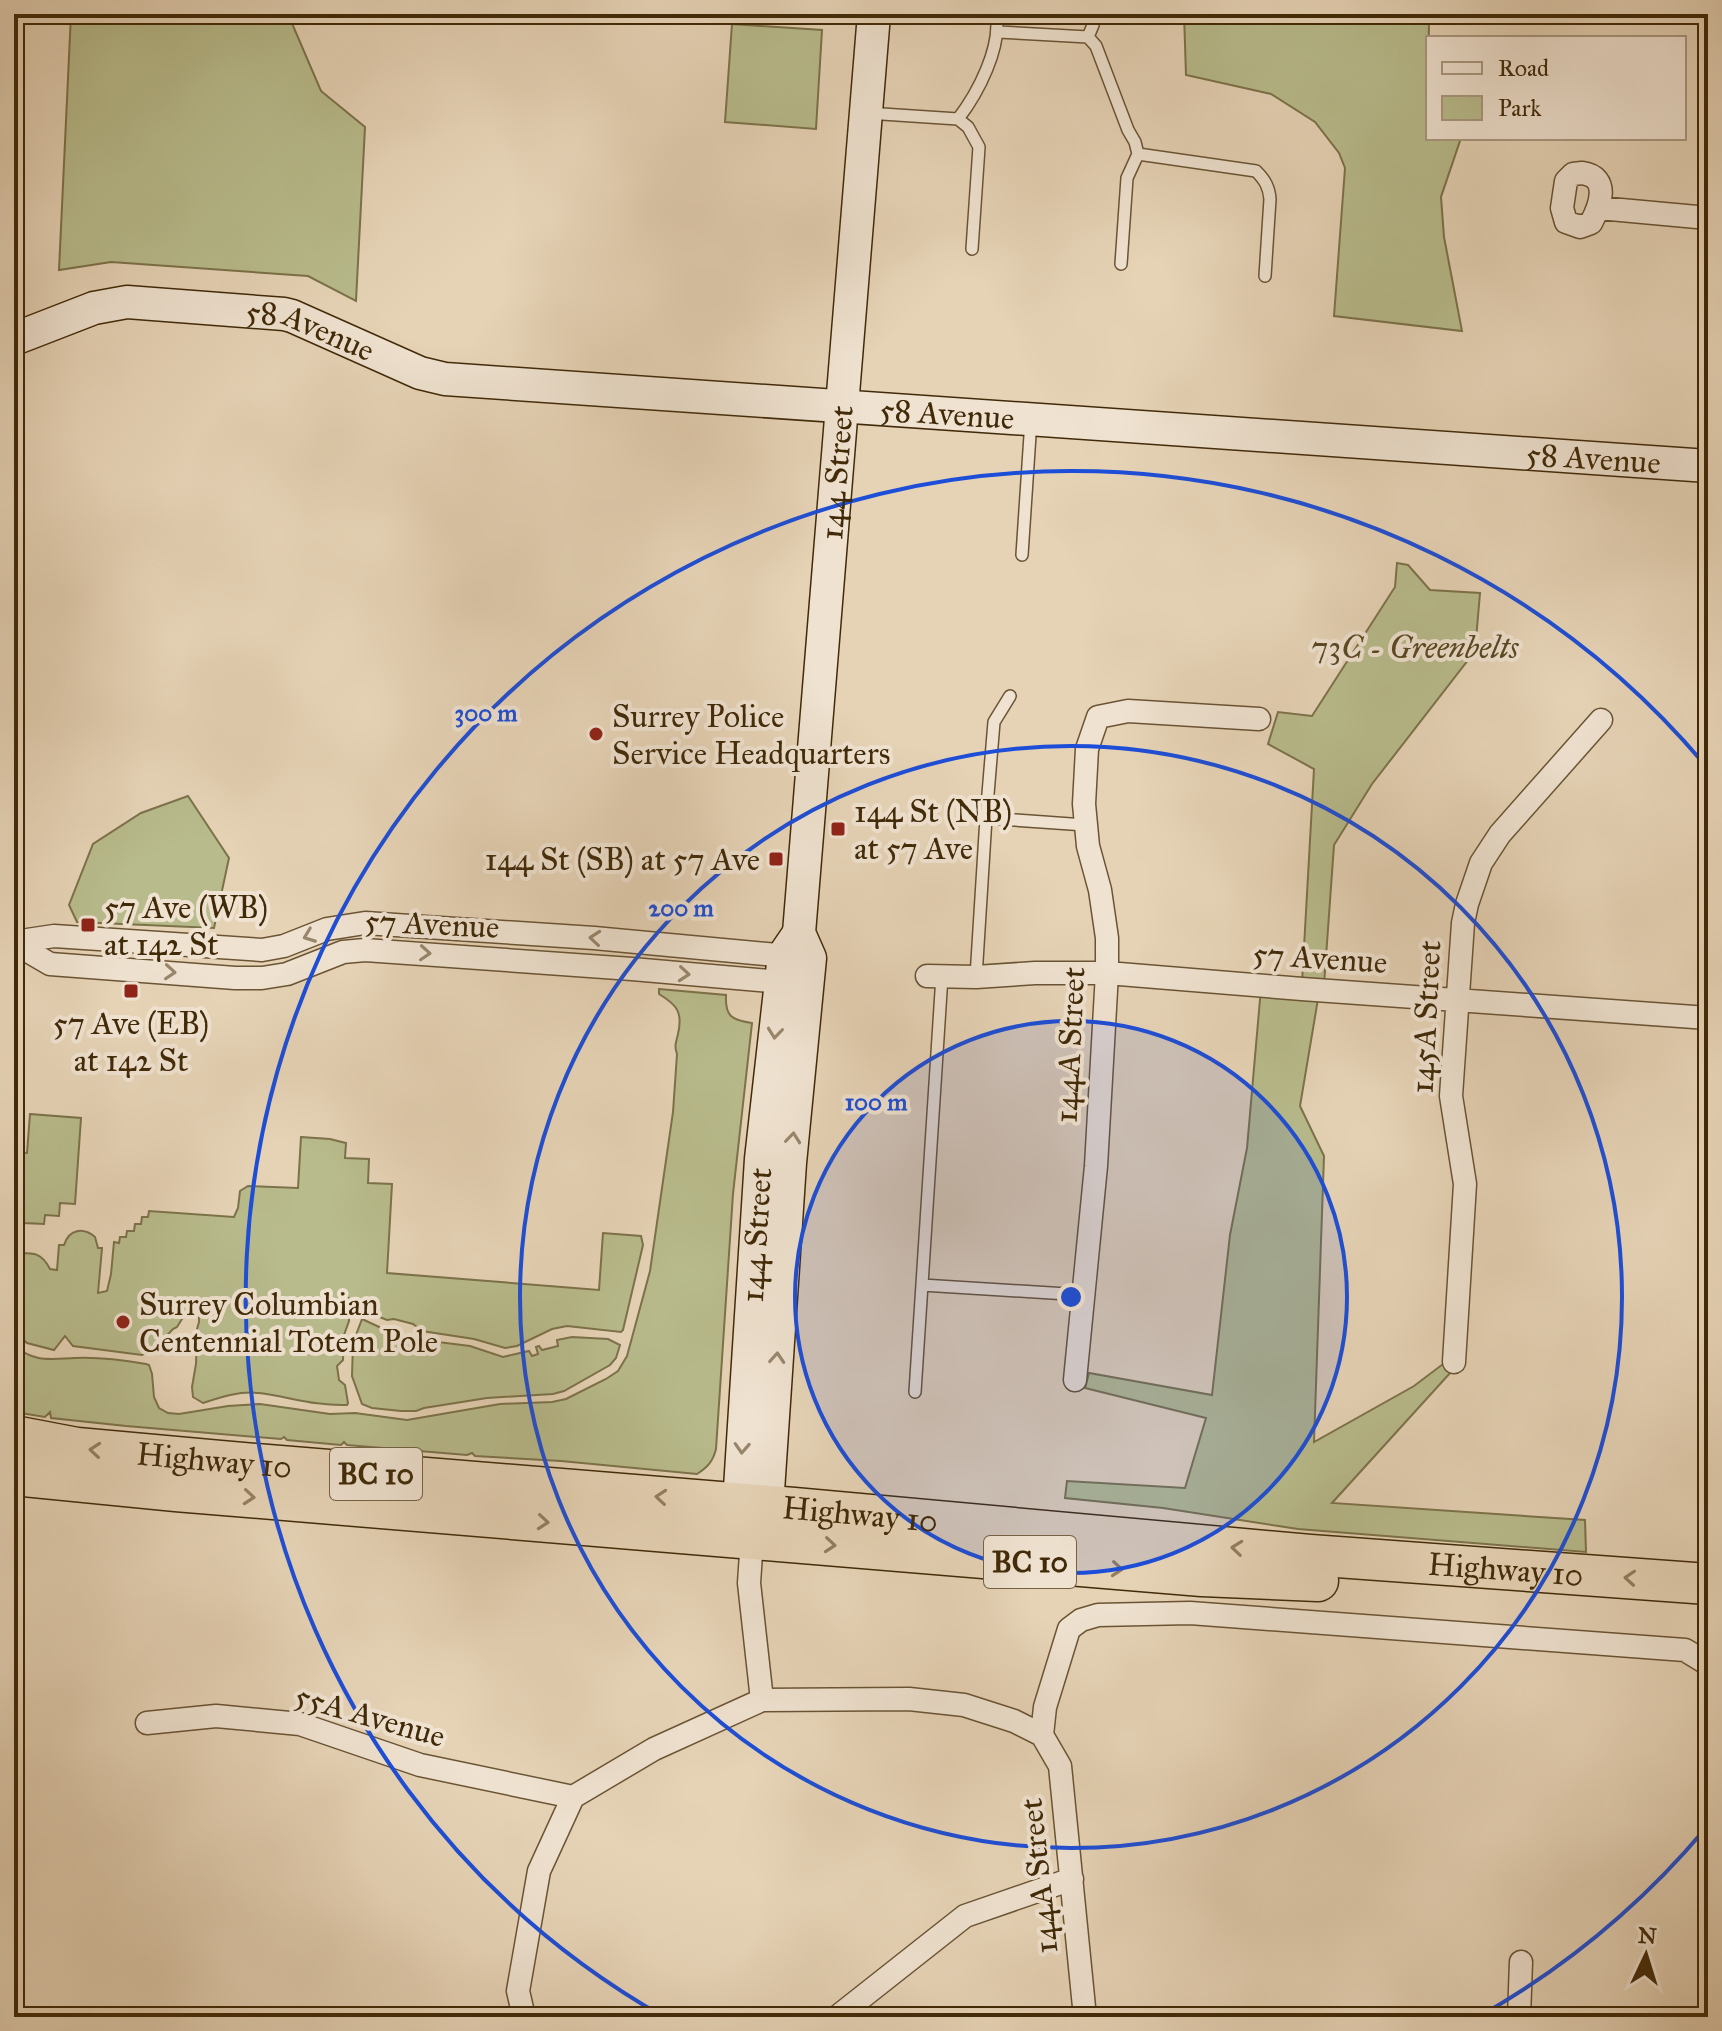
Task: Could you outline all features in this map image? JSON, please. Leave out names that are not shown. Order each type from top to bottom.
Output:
[{"type":"highway","name":"Highway 10","points":[[14,1436],[91,1449],[753,1516],[1202,1576],[1708,1611]]},
{"type":"highway","name":"Highway 10","points":[[14,1475],[176,1491],[753,1516],[1708,1584]]},
{"type":"street","name":"144 Street","points":[[762,1700],[749,1583],[761,1159],[796,963],[874,14]]},
{"type":"street","points":[[1599,208],[1708,218]]},
{"type":"street","name":"58 Avenue","points":[[14,339],[94,308],[127,302],[155,303],[292,316],[420,373],[445,379],[1708,466]]},
{"type":"street","name":"144A Street","points":[[1075,1380],[1096,1166],[1107,973],[1107,938],[1100,890],[1085,825],[1087,749],[1098,717],[1128,711],[1259,719]]},
{"type":"street","name":"145A Street","points":[[1454,1362],[1465,1184],[1451,1096],[1463,923],[1467,904],[1481,863],[1500,834],[1601,720]]},
{"type":"street","name":"57 Avenue","points":[[14,943],[54,936],[262,950],[284,946],[327,929],[365,923],[607,939],[796,963]]},
{"type":"street","name":"57 Avenue","points":[[934,976],[1107,973],[1708,1018]]},
{"type":"street","points":[[524,2017],[518,1991],[539,1871],[573,1797],[654,1749],[762,1700],[909,1699],[964,1705],[1014,1721],[1042,1735],[1045,1707],[1069,1629],[1081,1620],[1098,1615],[1190,1613],[1685,1650],[1708,1664]]},
{"type":"street","name":"55A Avenue","points":[[147,1723],[216,1716],[300,1724],[420,1765],[573,1797]]},
{"type":"street","name":"144A Street","points":[[1042,1735],[1060,1766],[1085,2017]]},
{"type":"street","points":[[837,2017],[965,1916],[1072,1879]]},
{"type":"street","points":[[1519,2017],[1521,1962]]},
{"type":"lane","points":[[958,119],[972,102],[986,70],[998,32],[996,14]]},
{"type":"lane","points":[[1088,37],[1095,14]]},
{"type":"lane","points":[[998,32],[1088,37],[1096,46],[1138,154],[1127,178],[1121,264]]},
{"type":"lane","points":[[866,113],[958,119],[968,127],[979,147],[972,249]]},
{"type":"lane","points":[[1138,154],[1256,171],[1269,189],[1270,199],[1265,276]]},
{"type":"lane","points":[[1022,555],[1031,420]]},
{"type":"lane","points":[[976,977],[994,722],[1010,696]]},
{"type":"lane","points":[[986,818],[1085,825]]},
{"type":"lane","points":[[915,1392],[934,976]]},
{"type":"lane","points":[[922,1285],[1083,1295]]},
{"type":"green space","points":[[71,14],[288,14],[321,91],[365,127],[356,301],[308,276],[111,262],[59,270]]},
{"type":"green space","points":[[1184,14],[1429,14],[1429,36],[1426,36],[1426,140],[1460,140],[1441,197],[1444,237],[1462,331],[1334,316],[1345,168],[1339,153],[1315,122],[1271,94],[1186,75]]},
{"type":"green space","points":[[732,24],[822,30],[816,129],[725,122]]},
{"type":"green space","name":"73C - Greenbelts","points":[[1397,563],[1408,565],[1430,590],[1480,593],[1475,651],[1372,784],[1334,845],[1324,985],[1302,983],[1314,769],[1268,744],[1278,712],[1312,716],[1395,587]]},
{"type":"green space","points":[[188,796],[229,858],[214,928],[77,922],[69,905],[93,844],[141,813]]},
{"type":"green space","points":[[1261,988],[1319,993],[1300,1106],[1324,1156],[1314,1442],[1414,1386],[1447,1361],[1451,1372],[1332,1503],[1585,1520],[1586,1552],[1298,1529],[1163,1508],[1065,1498],[1067,1481],[1185,1488],[1206,1418],[1085,1388],[1089,1373],[1212,1395],[1230,1235],[1247,1148]]},
{"type":"green space","points":[[659,989],[726,995],[731,1016],[752,1023],[733,1194],[716,1449],[710,1463],[697,1474],[126,1426],[51,1418],[50,1412],[45,1417],[14,1412],[14,1345],[28,1355],[43,1359],[101,1358],[149,1365],[159,1408],[179,1414],[260,1404],[407,1420],[500,1404],[552,1402],[566,1399],[606,1379],[618,1371],[627,1356],[650,1271],[673,1112],[675,1046],[680,1020],[677,1010],[659,994]]},
{"type":"green space","points":[[30,1114],[81,1118],[75,1204],[60,1203],[59,1216],[45,1215],[44,1224],[23,1223],[24,1206],[14,1205],[14,1152],[27,1153]]},
{"type":"green space","points":[[301,1137],[346,1143],[345,1158],[369,1159],[368,1183],[392,1184],[387,1273],[599,1290],[603,1233],[641,1236],[643,1245],[623,1330],[567,1326],[505,1348],[474,1339],[422,1331],[413,1324],[387,1320],[361,1310],[349,1298],[343,1303],[349,1311],[349,1321],[344,1335],[343,1360],[337,1366],[339,1380],[345,1385],[347,1405],[252,1393],[230,1395],[203,1403],[193,1397],[199,1322],[199,1314],[195,1310],[187,1311],[177,1327],[155,1348],[142,1355],[73,1346],[65,1336],[54,1350],[27,1343],[14,1331],[14,1253],[35,1254],[50,1269],[57,1270],[59,1245],[64,1245],[69,1236],[77,1231],[86,1232],[95,1237],[98,1248],[102,1248],[98,1293],[107,1291],[114,1242],[119,1243],[120,1237],[126,1237],[127,1231],[134,1231],[135,1224],[141,1224],[142,1217],[148,1217],[149,1211],[234,1217],[240,1191],[248,1186],[298,1188]]},
{"type":"green space","points":[[362,1319],[392,1333],[470,1346],[503,1357],[529,1351],[532,1356],[538,1354],[536,1347],[542,1350],[558,1346],[557,1340],[572,1337],[608,1339],[620,1345],[610,1365],[564,1391],[487,1398],[401,1411],[362,1404],[352,1376],[353,1343]]},
{"type":"place","name":"Surrey Police Service Headquarters","points":[[596,734]]},
{"type":"place","name":"144 St (NB) at 57 Ave","points":[[838,829]]},
{"type":"place","name":"144 St (SB) at 57 Ave","points":[[776,859]]},
{"type":"place","name":"57 Ave (WB) at 142 St","points":[[88,925]]},
{"type":"place","name":"57 Ave (EB) at 142 St","points":[[131,991]]},
{"type":"place","name":"Surrey Columbian Centennial Totem Pole","points":[[123,1322]]}]
